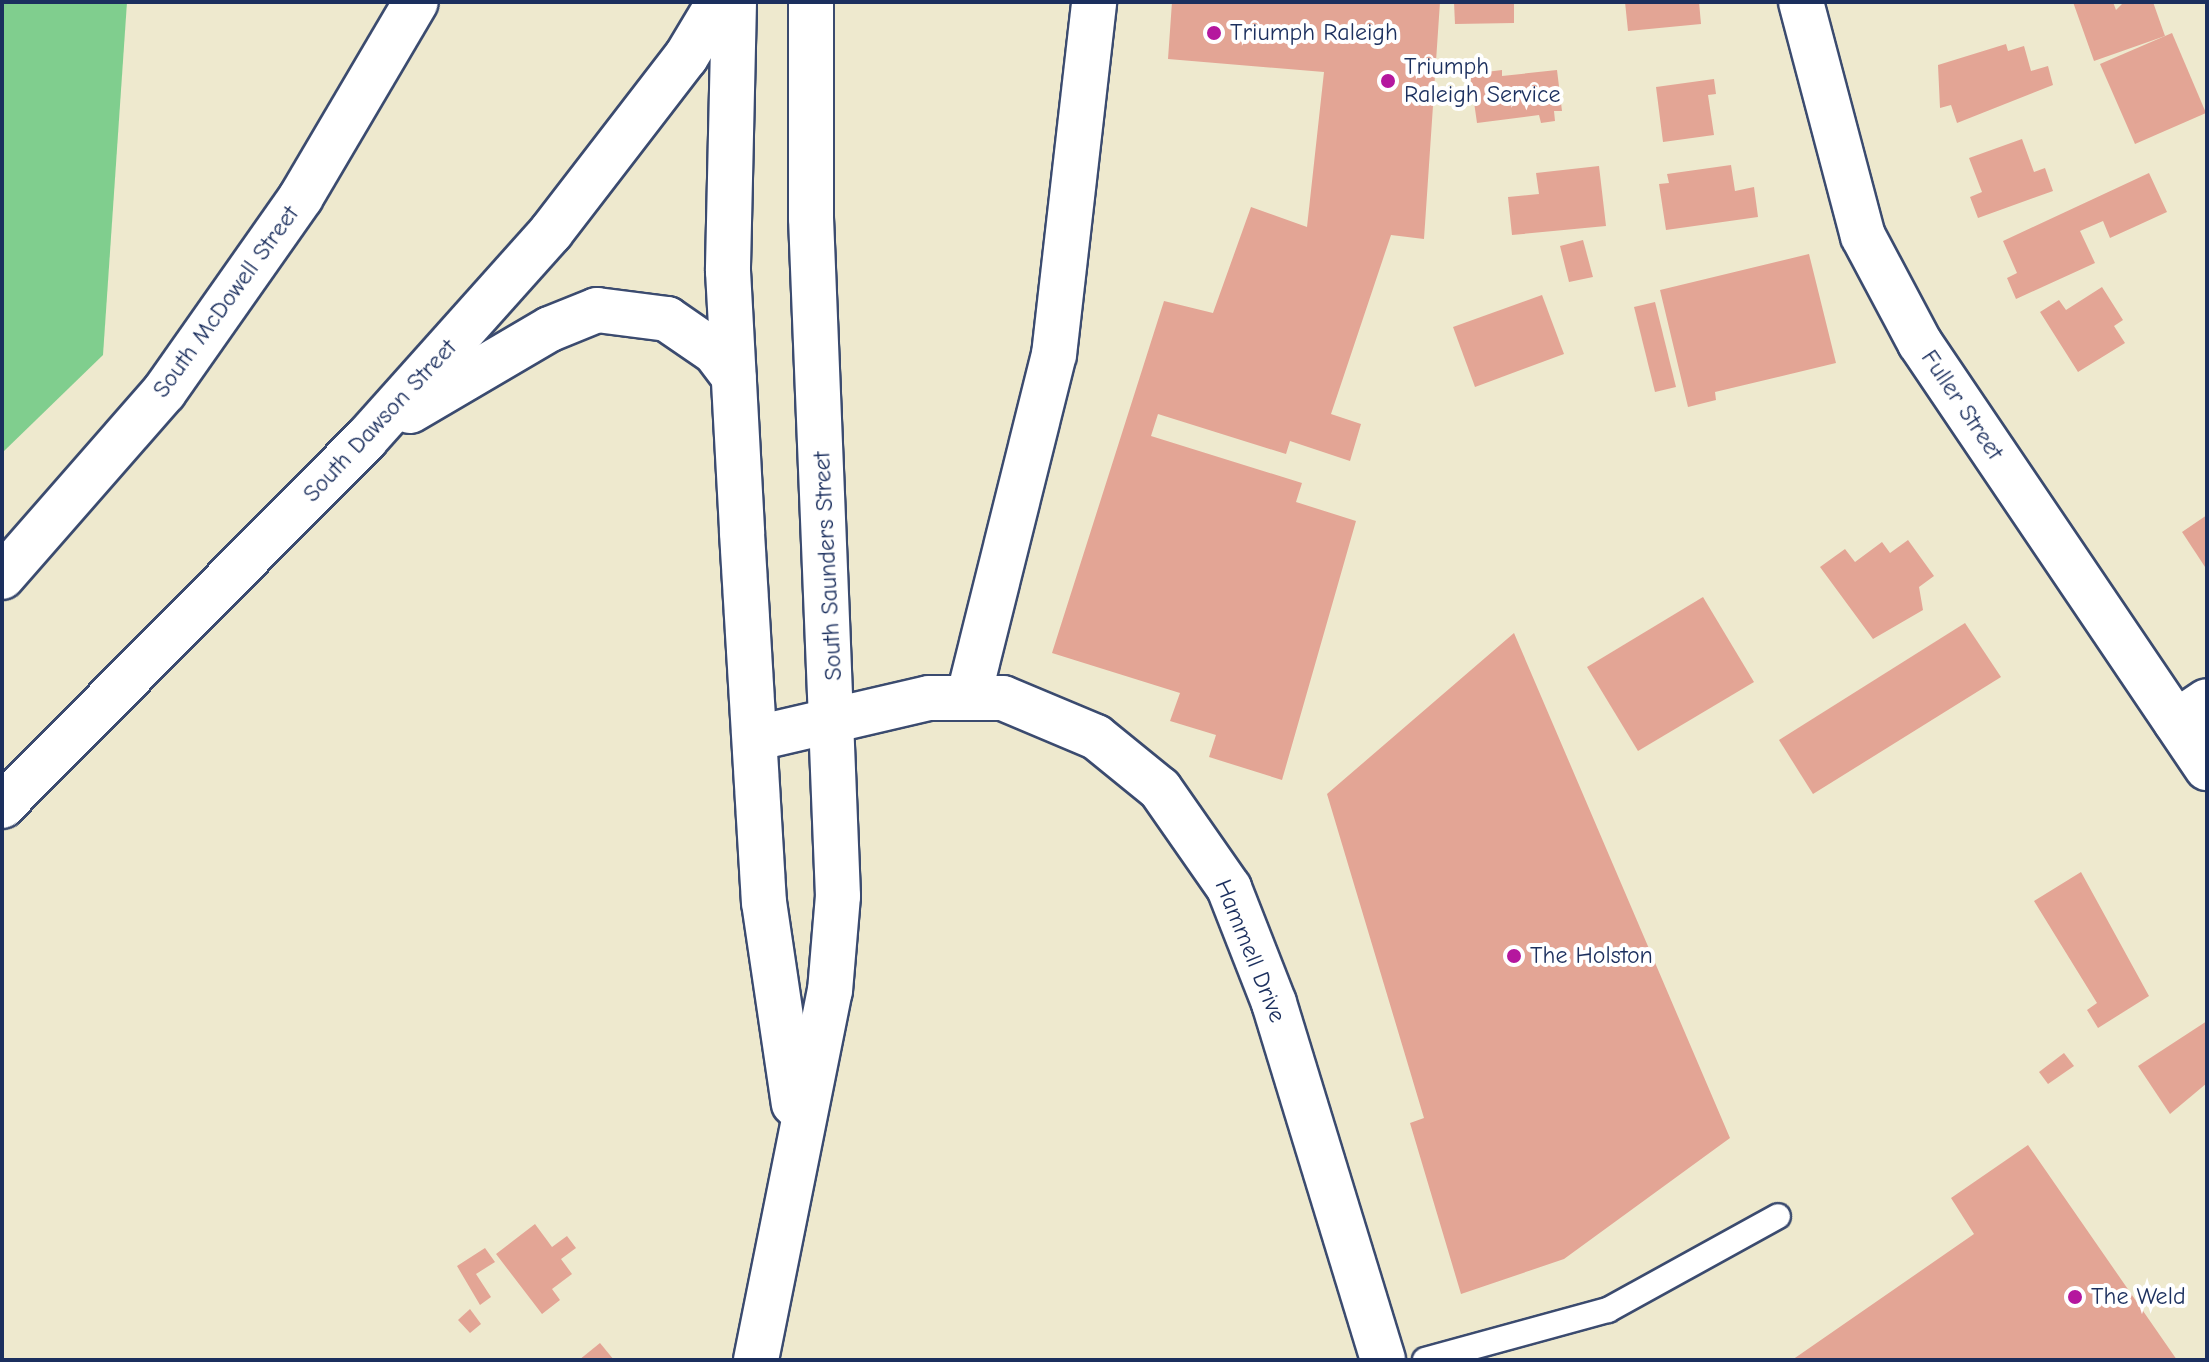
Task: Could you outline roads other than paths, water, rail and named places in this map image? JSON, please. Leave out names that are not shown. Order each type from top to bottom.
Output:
[{"type":"main road","name":"South McDowell Street","points":[[2,577],[164,392],[301,197],[416,2]]},
{"type":"main road","name":"South Dawson Street","points":[[2,806],[366,439],[551,232],[686,57],[719,2]]},
{"type":"main road","name":"South Saunders Street","points":[[734,2],[734,377],[764,902],[798,1126]]},
{"type":"main road","name":"South Saunders Street","points":[[756,1360],[798,1126],[830,991],[838,896],[836,721],[811,218],[811,2]]},
{"type":"main road","points":[[969,695],[1054,355],[1094,2]]},
{"type":"main road","name":"Fuller Street","points":[[1801,2],[1863,236],[1920,343],[2191,712],[2207,768]]},
{"type":"main road","points":[[366,439],[550,329],[597,310],[667,319],[715,352],[734,377]]},
{"type":"main road","name":"Hammell Drive","points":[[757,738],[969,695],[1003,698],[1096,737],[1160,789],[1197,835],[1229,888],[1274,1003],[1383,1360]]},
{"type":"lane","points":[[1425,1360],[1608,1310],[1778,1216]]},
{"type":"place","name":"Triumph Raleigh","points":[[1214,33]]},
{"type":"place","name":"Triumph Raleigh Service","points":[[1388,81]]},
{"type":"place","name":"The Holston","points":[[1514,956]]},
{"type":"place","name":"The Weld","points":[[2075,1297]]}]
